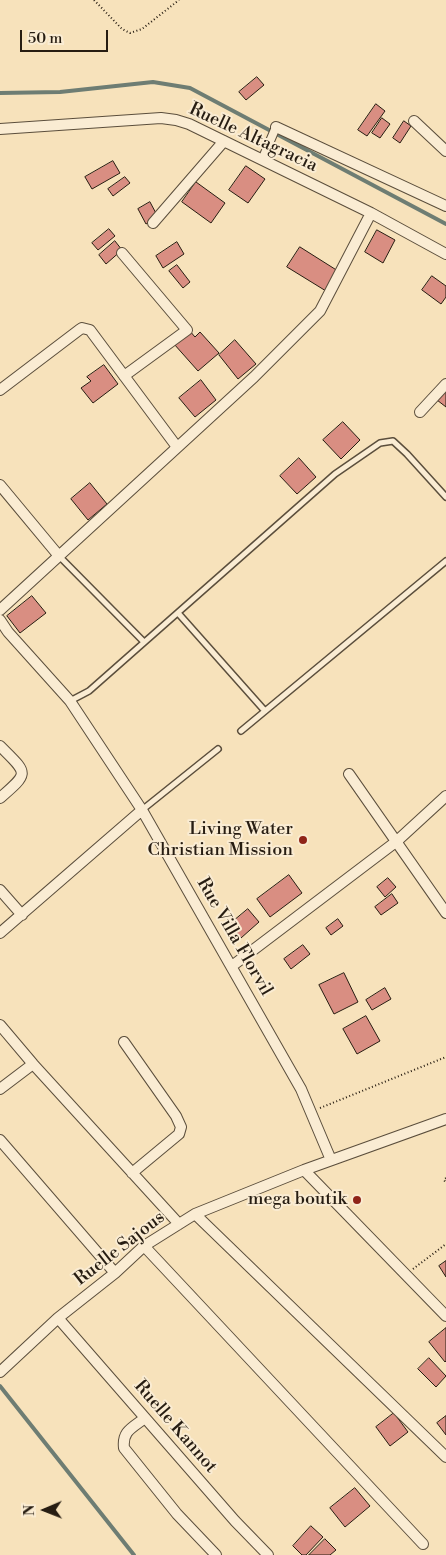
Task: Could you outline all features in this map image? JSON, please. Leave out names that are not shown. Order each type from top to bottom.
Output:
[{"type":"street","name":"Ruelle Altagracia","points":[[0,129],[161,118],[176,120],[189,124],[372,213],[446,254]]},
{"type":"street","points":[[414,121],[446,151]]},
{"type":"street","points":[[262,160],[276,127],[446,206]]},
{"type":"street","points":[[153,224],[224,141]]},
{"type":"street","points":[[0,610],[254,377],[320,311],[372,213]]},
{"type":"street","points":[[122,254],[188,330],[124,376]]},
{"type":"street","points":[[0,390],[82,328],[90,330],[177,447]]},
{"type":"street","points":[[420,412],[446,384]]},
{"type":"street","points":[[0,485],[59,556]]},
{"type":"street","name":"Rue Villa Florvil","points":[[0,620],[8,632],[70,701],[142,810],[301,1088],[331,1160]]},
{"type":"street","points":[[0,746],[22,769],[22,775],[20,780],[0,798]]},
{"type":"street","points":[[349,774],[446,913]]},
{"type":"street","points":[[232,966],[397,841],[446,796]]},
{"type":"street","points":[[0,933],[142,810]]},
{"type":"street","points":[[0,890],[22,914]]},
{"type":"street","points":[[0,1025],[33,1064],[179,1224]]},
{"type":"street","points":[[124,1042],[176,1116],[181,1127],[179,1134],[132,1173]]},
{"type":"street","points":[[0,1089],[33,1064]]},
{"type":"street","name":"Ruelle Sajous","points":[[1,1370],[58,1318],[115,1273],[144,1246],[195,1214],[304,1170],[446,1119]]},
{"type":"street","points":[[0,1140],[115,1273]]},
{"type":"street","points":[[304,1170],[446,1316]]},
{"type":"street","points":[[195,1214],[446,1457]]},
{"type":"street","points":[[144,1246],[423,1544]]},
{"type":"street","name":"Ruelle Kannot","points":[[58,1318],[235,1521],[268,1555]]},
{"type":"street","points":[[145,1418],[125,1434],[123,1439],[124,1448],[178,1514],[216,1555]]},
{"type":"lane","points":[[70,701],[88,691],[335,474],[380,443],[393,442],[407,454],[446,497]]},
{"type":"lane","points":[[59,556],[144,642]]},
{"type":"lane","points":[[241,730],[446,561]]},
{"type":"lane","points":[[178,613],[265,710]]},
{"type":"lane","points":[[142,810],[218,749]]},
{"type":"path","points":[[94,0],[122,29],[130,33],[142,29],[179,0]]},
{"type":"path","points":[[311,1112],[446,1057]]},
{"type":"path","points":[[446,1178],[444,1180],[446,1183]]},
{"type":"path","points":[[406,1275],[446,1244]]},
{"type":"building","points":[[257,77],[264,85],[246,100],[239,92]]},
{"type":"building","points":[[376,104],[385,111],[367,136],[358,130]]},
{"type":"building","points":[[382,118],[390,124],[380,138],[372,133]]},
{"type":"building","points":[[404,121],[411,126],[400,143],[393,138]]},
{"type":"building","points":[[113,161],[120,173],[92,189],[85,177]]},
{"type":"building","points":[[246,166],[265,179],[248,203],[229,190]]},
{"type":"building","points":[[125,177],[130,183],[113,196],[108,189]]},
{"type":"building","points":[[196,182],[225,203],[211,223],[182,202]]},
{"type":"building","points":[[150,202],[158,217],[146,224],[138,209]]},
{"type":"building","points":[[109,229],[115,236],[98,250],[92,243]]},
{"type":"building","points":[[377,230],[395,240],[383,263],[365,252]]},
{"type":"building","points":[[115,241],[122,250],[106,264],[99,255]]},
{"type":"building","points":[[177,242],[184,254],[163,268],[156,256]]},
{"type":"building","points":[[300,247],[338,271],[326,291],[287,267]]},
{"type":"building","points":[[177,265],[190,282],[183,288],[169,271]]},
{"type":"building","points":[[432,276],[446,286],[446,297],[441,304],[422,290]]},
{"type":"building","points":[[189,330],[195,337],[200,332],[219,353],[198,371],[174,344]]},
{"type":"building","points":[[235,340],[256,364],[238,379],[219,355]]},
{"type":"building","points":[[104,365],[118,384],[93,403],[81,388],[91,381],[87,377]]},
{"type":"building","points":[[201,380],[216,400],[195,417],[179,398]]},
{"type":"building","points":[[446,390],[446,407],[437,400]]},
{"type":"building","points":[[343,422],[360,440],[341,459],[323,440]]},
{"type":"building","points":[[299,458],[316,477],[297,494],[280,476]]},
{"type":"building","points":[[90,483],[107,504],[88,520],[71,499]]},
{"type":"building","points":[[32,596],[46,613],[20,633],[7,616]]},
{"type":"building","points":[[289,875],[302,893],[270,917],[257,899]]},
{"type":"building","points":[[388,878],[396,887],[385,897],[377,887]]},
{"type":"building","points":[[392,894],[398,903],[381,915],[375,907]]},
{"type":"building","points":[[248,909],[259,922],[241,938],[230,924]]},
{"type":"building","points":[[338,919],[343,926],[331,935],[326,928]]},
{"type":"building","points":[[303,945],[310,954],[291,969],[284,959]]},
{"type":"building","points":[[344,973],[358,1002],[334,1014],[319,985]]},
{"type":"building","points":[[385,988],[391,999],[372,1010],[366,1000]]},
{"type":"building","points":[[366,1016],[380,1041],[357,1054],[343,1029]]},
{"type":"building","points":[[446,1261],[446,1277],[439,1266]]},
{"type":"building","points":[[446,1328],[446,1361],[445,1362],[429,1342]]},
{"type":"building","points":[[429,1358],[446,1376],[436,1387],[418,1369]]},
{"type":"building","points":[[394,1413],[408,1432],[390,1446],[376,1427]]},
{"type":"building","points":[[446,1416],[446,1435],[437,1423]]},
{"type":"building","points":[[355,1488],[370,1506],[345,1527],[330,1508]]},
{"type":"building","points":[[311,1526],[323,1537],[306,1555],[302,1555],[293,1546]]},
{"type":"building","points":[[325,1539],[336,1550],[330,1555],[309,1555]]},
{"type":"waterway","points":[[0,93],[60,92],[153,82],[190,88],[446,224]]},
{"type":"waterway","points":[[0,1386],[134,1555]]},
{"type":"place","name":"Living Water Christian Mission","points":[[303,840]]},
{"type":"place","name":"mega boutik","points":[[357,1200]]}]
